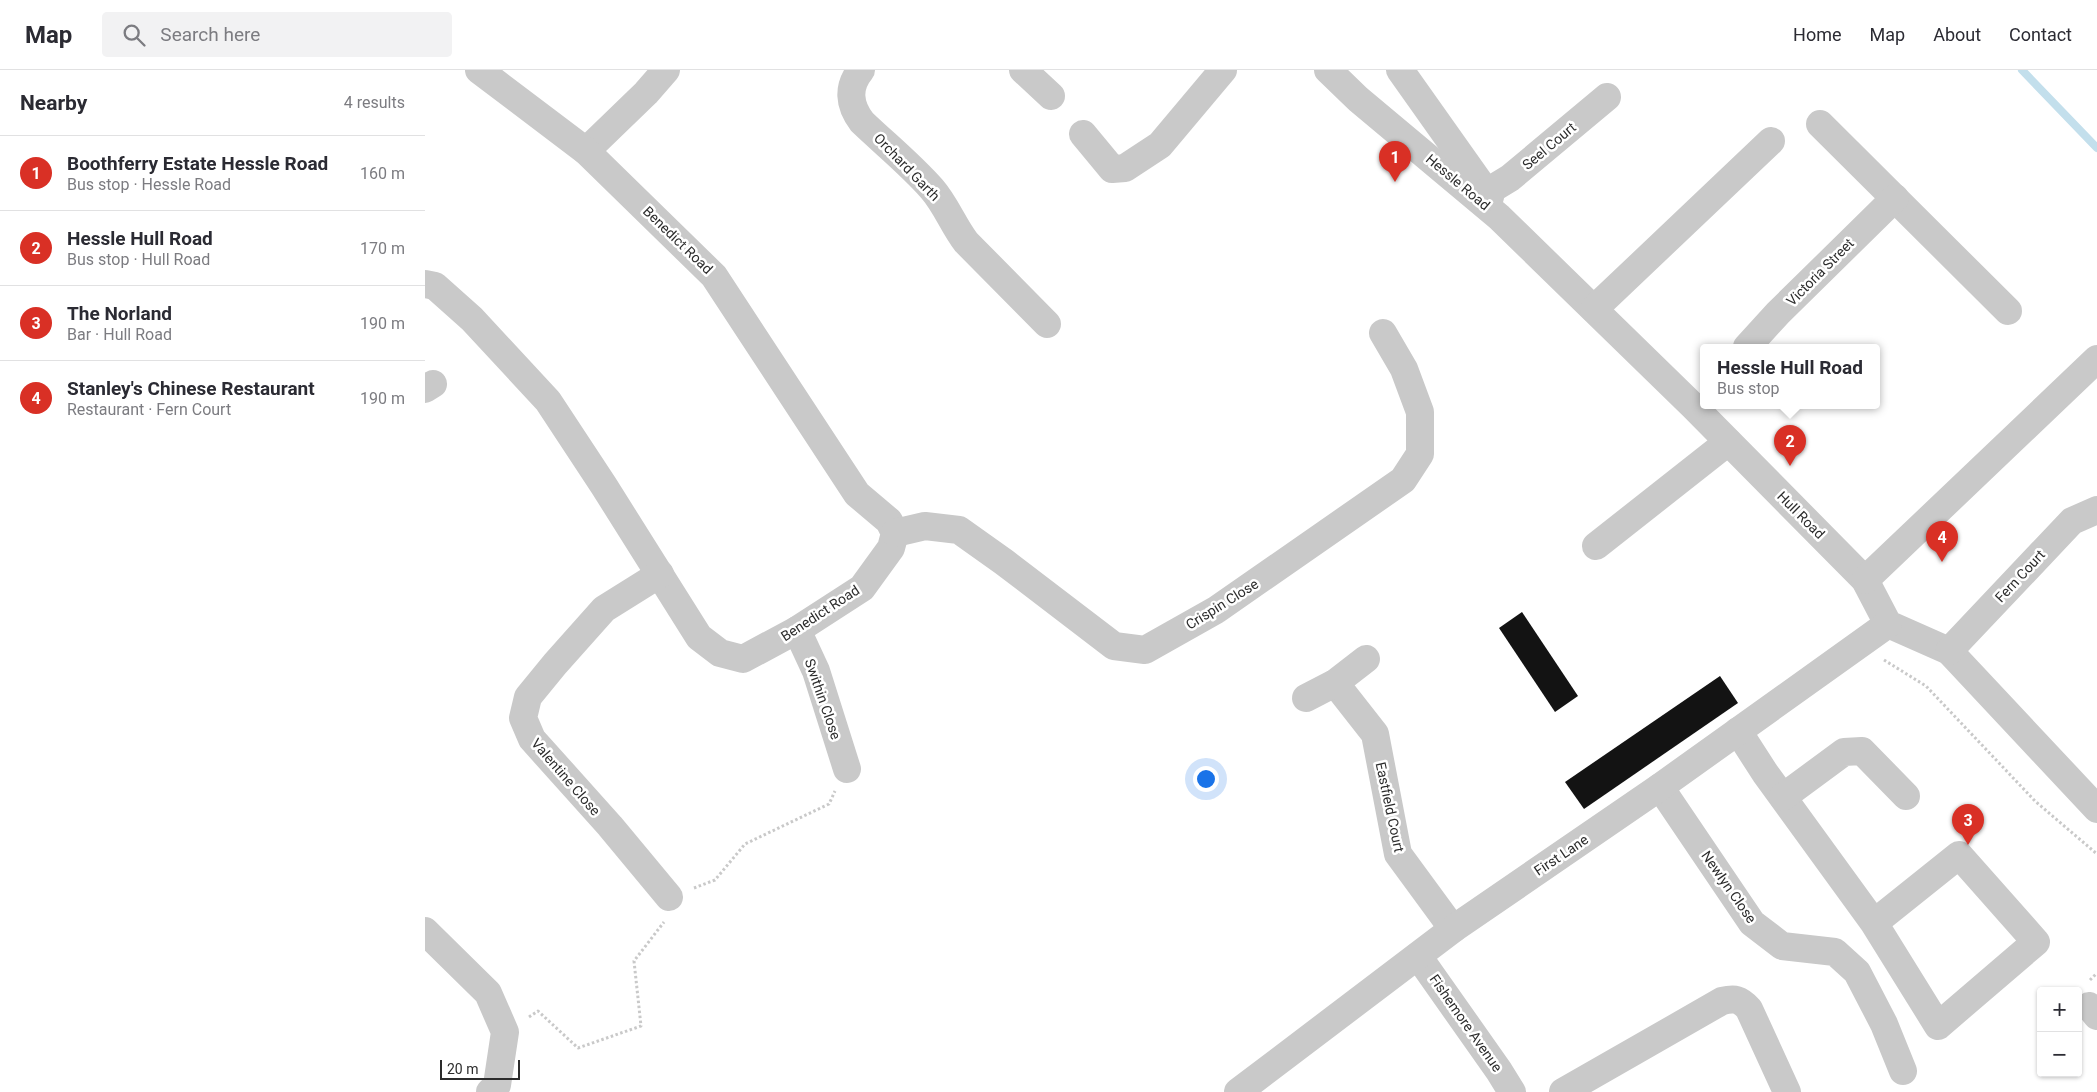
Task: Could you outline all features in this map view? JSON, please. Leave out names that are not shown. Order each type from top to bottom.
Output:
[{"type":"street","name":"Benedict Road","points":[[425,284],[435,286],[472,319],[547,401],[699,637],[720,653],[743,659],[797,630],[862,588],[891,548],[895,532],[889,520],[857,494],[714,276],[586,151],[479,70]]},
{"type":"street","points":[[586,151],[646,93],[666,70]]},
{"type":"street","name":"Orchard Garth","points":[[861,70],[851,92],[855,113],[933,190],[947,210],[955,228],[1047,324]]},
{"type":"street","points":[[1023,70],[1051,96]]},
{"type":"street","points":[[1083,134],[1112,169],[1125,168],[1160,144],[1223,70]]},
{"type":"street","name":"Hessle Road","points":[[1328,70],[1358,98],[1499,217]]},
{"type":"street","name":"Hessle Road","points":[[1400,70],[1487,192],[1499,217]]},
{"type":"street","name":"Seel Court","points":[[1487,192],[1510,178],[1607,97]]},
{"type":"street","points":[[1820,124],[2008,311]]},
{"type":"street","points":[[1595,309],[1771,141]]},
{"type":"street","name":"Victoria Street","points":[[1750,344],[1778,313],[1895,198]]},
{"type":"street","name":"Hull Road","points":[[1499,217],[1595,309],[1698,400]]},
{"type":"street","name":"Crispin Close","points":[[895,532],[925,526],[959,530],[1114,646],[1145,650],[1216,610],[1403,480],[1420,454],[1421,412],[1405,369],[1383,333]]},
{"type":"street","points":[[1865,580],[2097,359]]},
{"type":"street","name":"Hull Road","points":[[1704,409],[1728,442],[1865,580],[1889,624]]},
{"type":"street","points":[[1596,546],[1728,442]]},
{"type":"street","name":"Fern Court","points":[[1949,651],[2072,521],[2097,510]]},
{"type":"street","name":"Valentine Close","points":[[660,574],[604,610],[528,697],[523,718],[532,740],[669,897]]},
{"type":"street","points":[[1889,624],[1949,651],[2097,809]]},
{"type":"street","name":"First Lane","points":[[1238,1092],[1453,929],[1660,787],[1889,624]]},
{"type":"street","name":"Swithin Close","points":[[797,630],[816,672],[847,769]]},
{"type":"street","points":[[1306,698],[1335,683],[1366,659]]},
{"type":"street","name":"Eastfield Court","points":[[1335,683],[1375,734],[1398,854],[1453,929]]},
{"type":"street","points":[[1738,731],[1874,923],[1938,1026],[2036,942],[1959,855],[1874,923]]},
{"type":"street","points":[[1783,797],[1844,752],[1862,751],[1906,796]]},
{"type":"street","name":"Newlyn Close","points":[[1660,787],[1752,923],[1782,946],[1835,952],[1857,972],[1884,1024],[1903,1071]]},
{"type":"street","points":[[425,931],[488,993],[505,1032],[497,1085],[490,1092]]},
{"type":"street","name":"Fishemore Avenue","points":[[1418,956],[1499,1071],[1511,1092]]},
{"type":"street","points":[[1563,1092],[1722,1000],[1733,998],[1742,1001],[1749,1009],[1787,1092]]},
{"type":"path","points":[[1876,656],[1926,686],[2035,801],[2097,854]]},
{"type":"path","points":[[505,1032],[538,1011],[578,1048],[641,1026],[634,962],[669,914],[669,897],[715,880],[745,844],[829,804],[847,769]]},
{"type":"building","points":[[1522,612],[1578,696],[1555,712],[1499,628]]},
{"type":"building","points":[[1720,676],[1738,703],[1584,809],[1565,782]]},
{"type":"waterway","points":[[2022,70],[2097,148]]},
{"type":"place","name":"Boothferry Estate Hessle Road","points":[[1395,182]]},
{"type":"place","name":"Hessle Hull Road","points":[[1790,466]]},
{"type":"place","name":"Stanley's Chinese Restaurant","points":[[1942,562]]},
{"type":"place","name":"The Norland","points":[[1968,845]]}]
